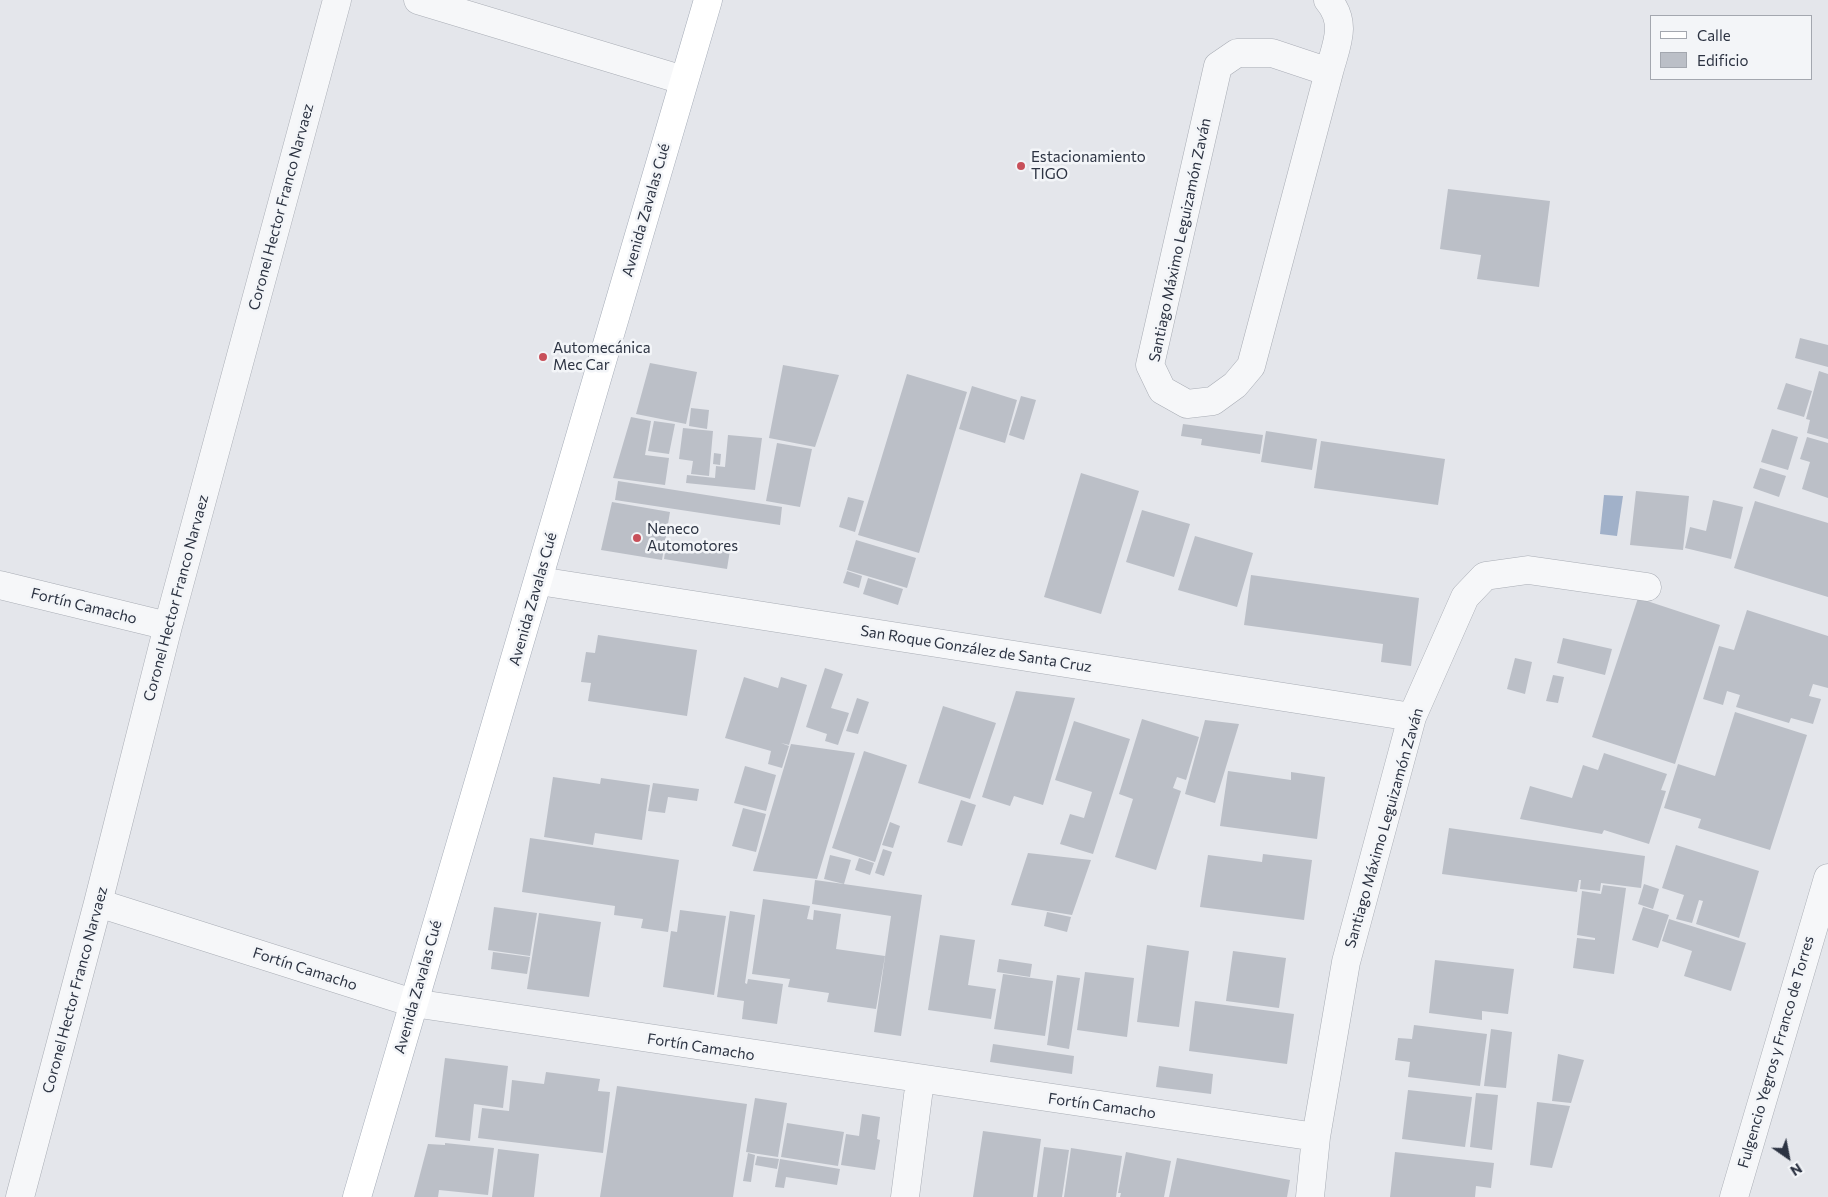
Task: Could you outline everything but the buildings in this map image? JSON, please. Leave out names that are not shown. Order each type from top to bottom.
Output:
[{"type":"main road","name":"Avenida Zavalas Cué","points":[[357,1197],[708,0]]},
{"type":"street","name":"Coronel Hector Franco Narvaez","points":[[20,1197],[98,904],[168,626],[337,0]]},
{"type":"street","points":[[418,0],[683,80]]},
{"type":"street","name":"Santiago Máximo Leguizamón Zaván","points":[[1328,0],[1336,9],[1340,28],[1329,72],[1251,366],[1235,385],[1213,401],[1187,404],[1162,390],[1150,365],[1218,66],[1238,53],[1272,53],[1329,72]]},
{"type":"street","name":"Santiago Máximo Leguizamón Zaván","points":[[1310,1197],[1316,1137],[1346,962],[1412,717],[1465,597],[1485,576],[1528,570],[1646,586]]},
{"type":"street","name":"San Roque González de Santa Cruz","points":[[539,581],[1412,717]]},
{"type":"street","name":"Fortín Camacho","points":[[0,585],[168,626]]},
{"type":"street","name":"Fulgencio Yegros y Franco de Torres","points":[[1734,1197],[1819,939],[1828,878]]},
{"type":"street","name":"Fortín Camacho","points":[[98,904],[413,1003],[920,1080],[1316,1137]]},
{"type":"street","points":[[905,1197],[920,1080]]},
{"type":"water","points":[[1604,495],[1623,496],[1617,536],[1600,534]]},
{"type":"place","name":"Estacionamiento TIGO","points":[[1021,166]]},
{"type":"place","name":"Automecánica Mec Car","points":[[543,357]]},
{"type":"place","name":"Neneco Automotores","points":[[637,538]]}]
